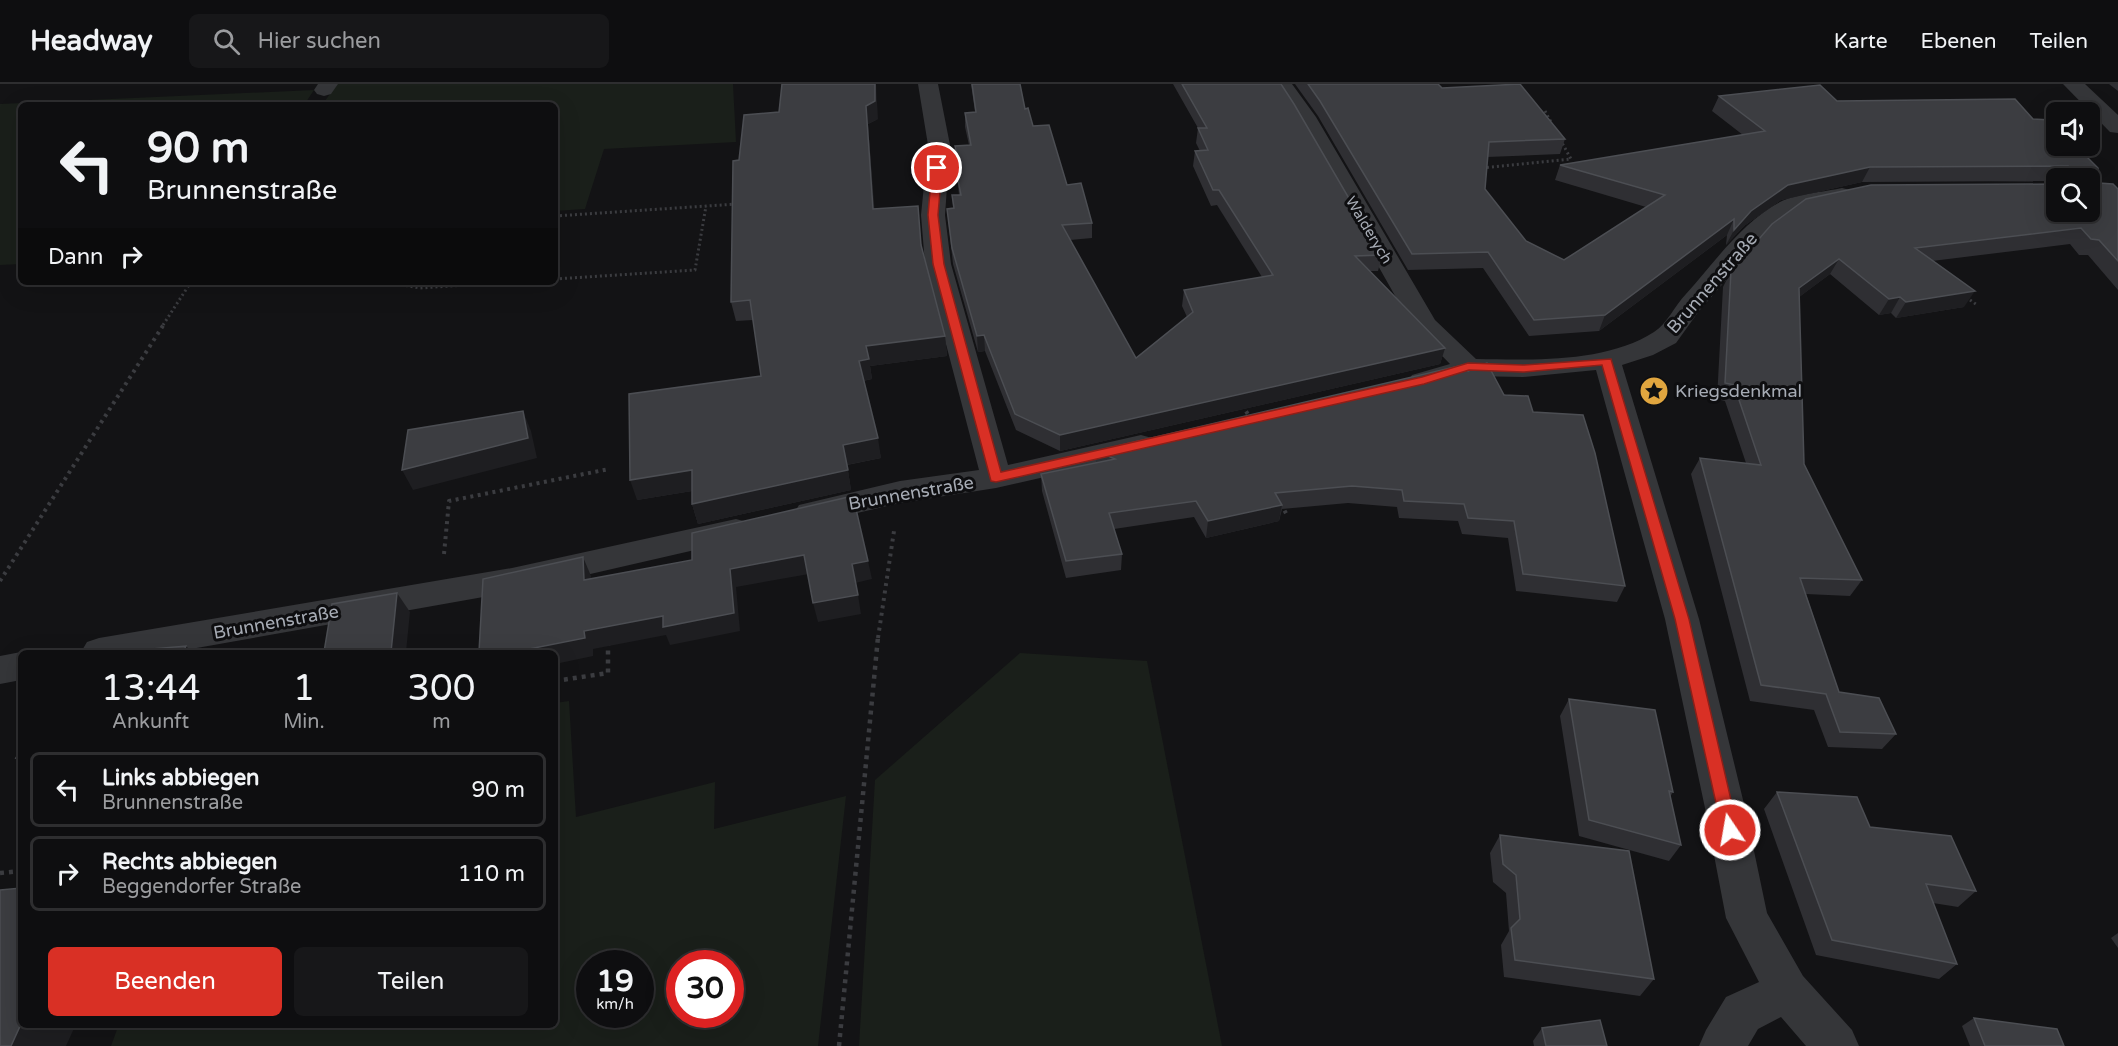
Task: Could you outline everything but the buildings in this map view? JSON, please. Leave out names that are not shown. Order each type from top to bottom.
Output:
[{"type":"street","points":[[928,84],[939,145],[933,215],[938,264],[996,478]]},
{"type":"street","name":"Walderych","points":[[1282,84],[1305,117],[1424,324],[1468,367]]},
{"type":"street","points":[[2073,84],[2118,127]]},
{"type":"street","name":"Brunnenstraße","points":[[1390,388],[1468,367],[1523,369],[1607,361],[1643,349],[1666,337],[1690,305],[1754,232],[1789,207],[1819,198],[1873,191]]},
{"type":"street","points":[[1607,361],[1682,619],[1748,918],[1787,991],[1836,1046]]},
{"type":"street","name":"Brunnenstraße","points":[[111,650],[512,580],[900,492],[996,478],[1169,438]]},
{"type":"street","points":[[0,670],[18,667]]},
{"type":"street","points":[[1722,1046],[1742,1013],[1787,991]]},
{"type":"path","points":[[1545,111],[1556,130]]},
{"type":"path","points":[[1479,168],[1571,159],[1561,140]]},
{"type":"path","points":[[558,216],[741,203]]},
{"type":"path","points":[[558,279],[695,270],[706,206]]},
{"type":"path","points":[[0,581],[189,285]]},
{"type":"path","points":[[403,285],[420,288],[465,285]]},
{"type":"path","points":[[1958,291],[1977,305]]},
{"type":"path","points":[[1240,401],[1251,420]]},
{"type":"path","points":[[440,593],[449,501],[609,469]]},
{"type":"path","points":[[839,1046],[880,615],[900,492]]},
{"type":"path","points":[[1278,498],[1288,517]]},
{"type":"path","points":[[558,681],[608,673],[608,639]]},
{"type":"path","points":[[0,873],[18,872]]},
{"type":"shaded area","points":[[337,84],[733,84],[736,142],[604,149],[585,209],[558,211],[558,102],[324,102]]},
{"type":"shaded area","points":[[314,90],[306,102],[45,102]]},
{"type":"shaded area","points":[[18,103],[18,264],[0,265],[0,104]]},
{"type":"shaded area","points":[[1020,653],[1147,661],[1222,1046],[859,1046],[875,780]]},
{"type":"shaded area","points":[[569,701],[576,817],[715,782],[714,829],[846,796],[818,1046],[111,1046],[118,1028],[558,1028],[558,703]]},
{"type":"place","name":"Kriegsdenkmal","points":[[1654,391]]},
{"type":"route","points":[[937,168],[933,215],[938,264],[996,478],[1424,380],[1468,367],[1523,369],[1607,361],[1682,619],[1730,830]]}]
